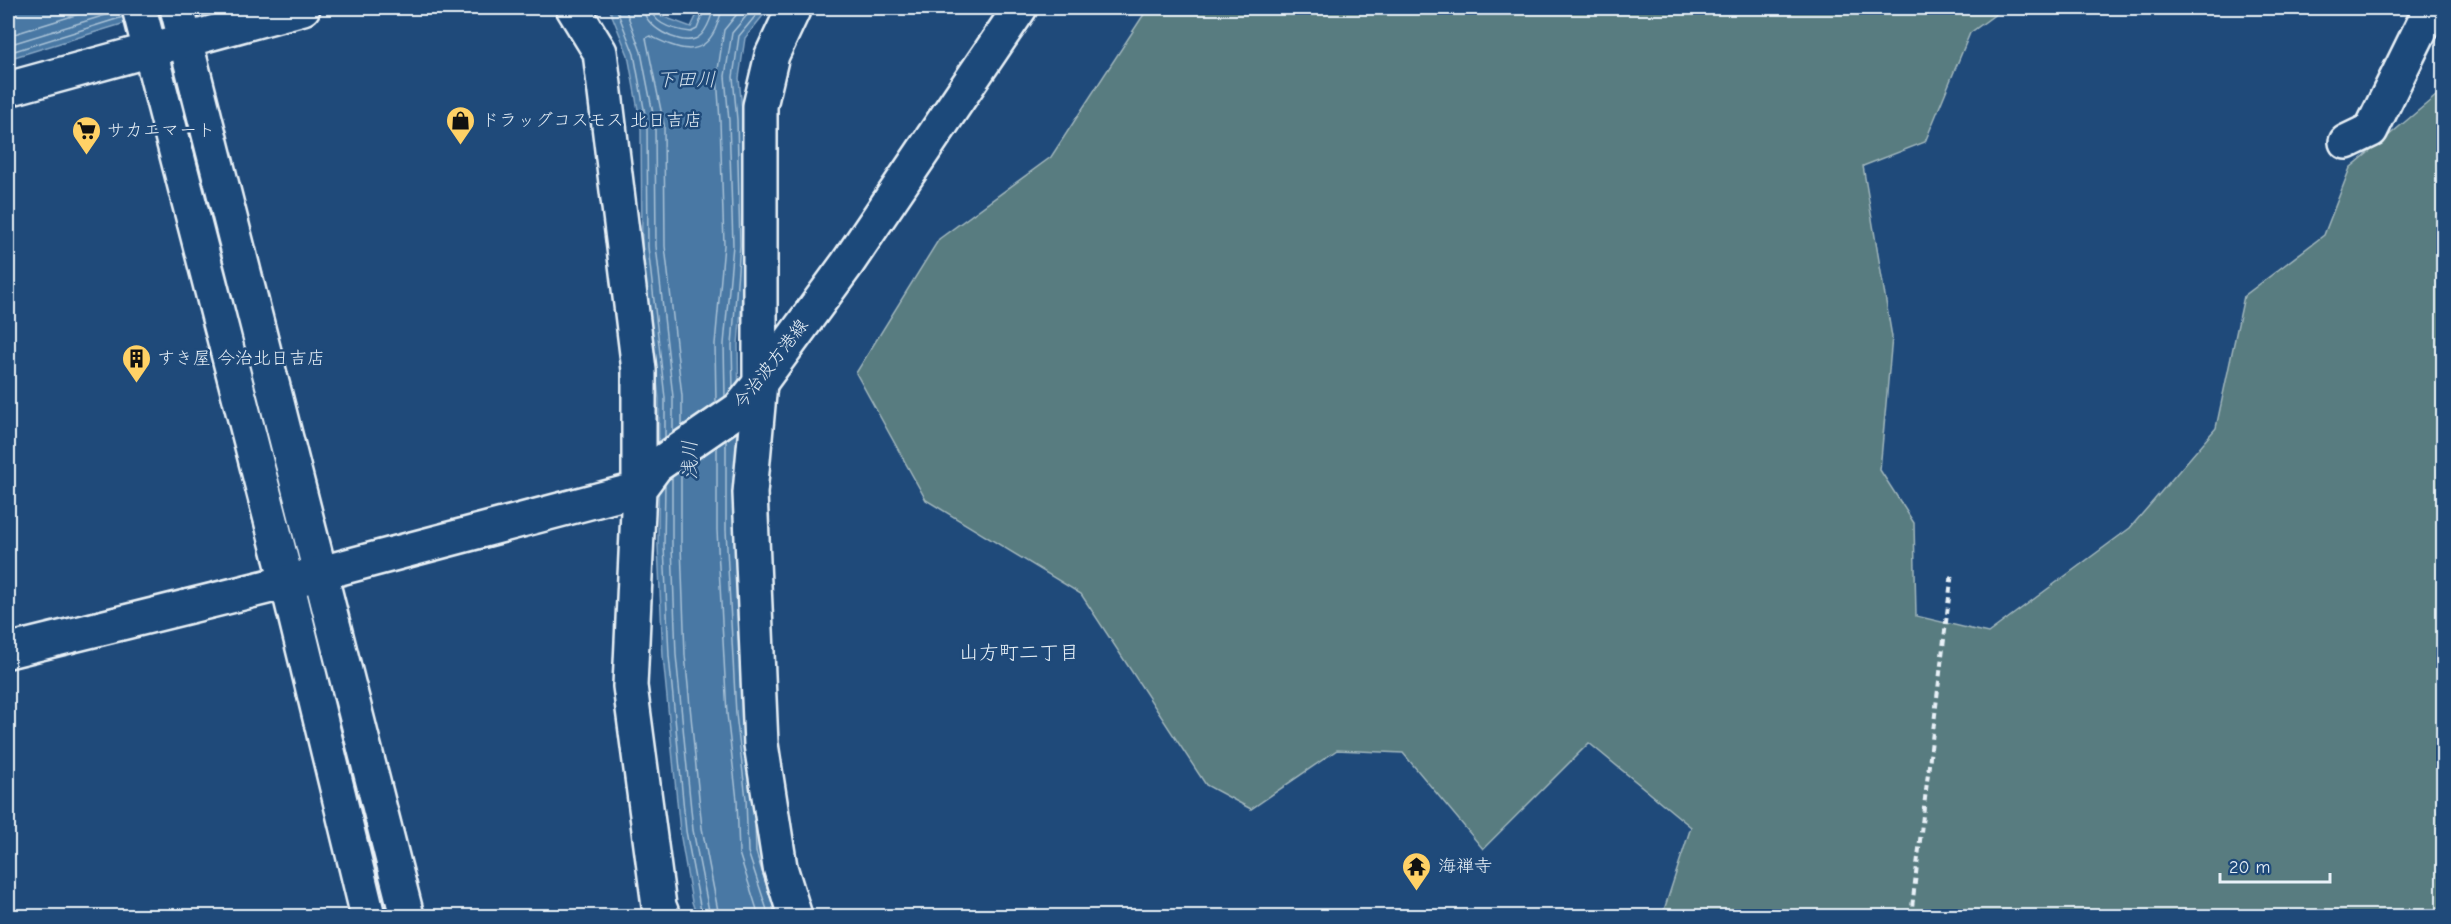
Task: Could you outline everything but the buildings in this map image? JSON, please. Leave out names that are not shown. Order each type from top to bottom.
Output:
[{"type":"street","points":[[139,8],[287,582],[368,916]]},
{"type":"street","points":[[8,89],[150,47],[182,27],[303,8]]},
{"type":"street","points":[[573,8],[600,52],[639,370],[647,478],[630,686],[658,894],[663,916]]},
{"type":"street","points":[[794,8],[772,55],[760,106],[760,383],[750,493],[761,744],[780,867],[795,916]]},
{"type":"street","name":"今治波方港線","points":[[8,651],[287,582],[647,478],[739,409],[760,383],[847,264],[1020,8]]},
{"type":"street","points":[[2346,142],[2371,130],[2431,8]]},
{"type":"street","points":[[182,27],[407,916]]},
{"type":"path","points":[[1911,916],[1952,572]]},
{"type":"green space","points":[[1148,8],[2004,8],[1970,33],[1925,142],[1863,166],[1892,337],[1880,470],[1914,523],[1916,616],[1988,633],[2130,528],[2216,428],[2244,296],[2324,235],[2350,168],[2443,90],[2443,916],[1662,916],[1691,827],[1589,743],[1483,849],[1403,753],[1337,750],[1251,809],[1206,785],[1081,594],[926,500],[856,373],[939,239],[1051,157]]},
{"type":"water","points":[[8,8],[174,8],[8,59]]},
{"type":"water","name":"下田川","points":[[609,8],[656,8],[661,16],[691,27],[700,8],[769,8],[745,38],[739,78],[743,120],[746,246],[738,345],[740,476],[783,916],[697,916],[692,902],[680,832],[663,656],[658,546],[659,399],[642,247],[641,126],[628,55]]},
{"type":"place","name":"ドラッグコスモス 北日吉店","points":[[460,146]]},
{"type":"place","name":"サカエマート","points":[[86,156]]},
{"type":"place","name":"すき屋 今治北日吉店","points":[[136,384]]},
{"type":"place","name":"海禅寺","points":[[1417,892]]},
{"type":"district","name":"山方町二丁目","points":[[1019,652]]},
{"type":"water label","name":"浅川","points":[[690,460]]}]
